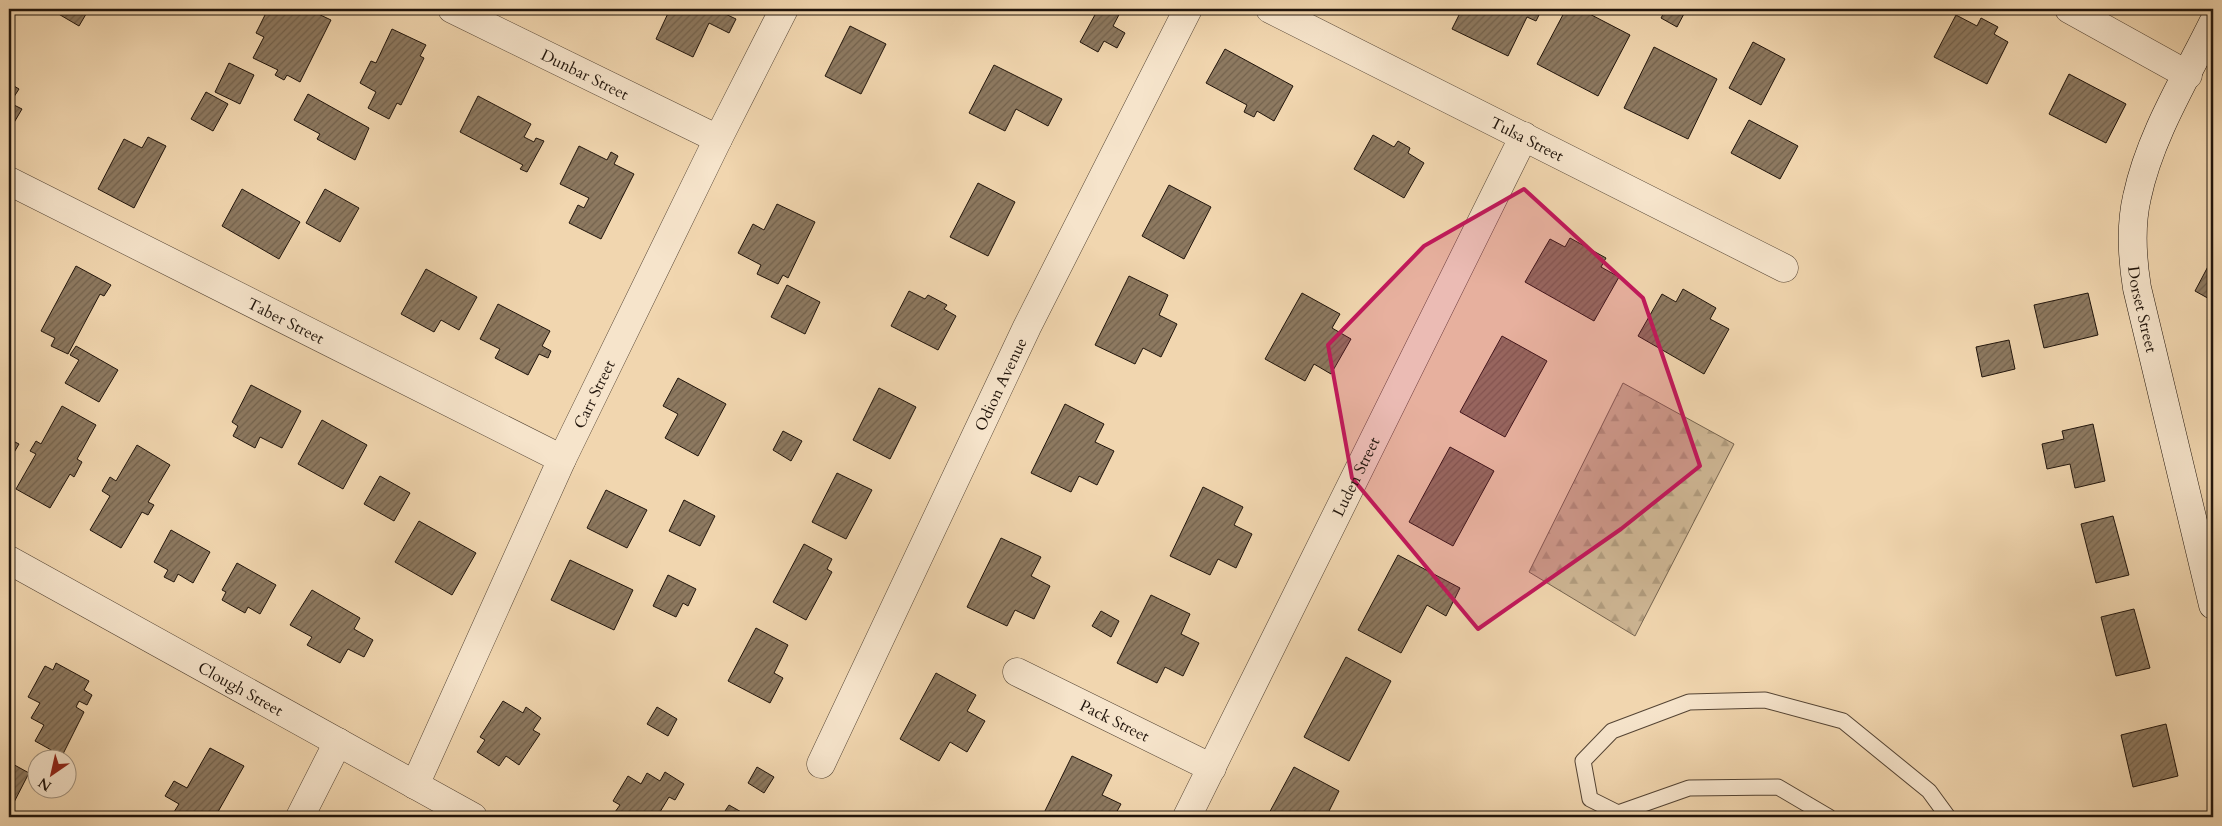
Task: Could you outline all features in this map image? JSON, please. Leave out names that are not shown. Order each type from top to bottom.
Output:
[{"type":"street","name":"Dunbar Street","points":[[452,9],[718,139]]},
{"type":"street","name":"Carr Street","points":[[415,786],[562,459],[718,139],[784,9]]},
{"type":"street","name":"Odion Avenue","points":[[821,764],[1027,327],[1188,9]]},
{"type":"street","name":"Tulsa Street","points":[[1270,9],[1784,268]]},
{"type":"street","points":[[2069,9],[2188,75]]},
{"type":"street","name":"Dorset Street","points":[[2213,23],[2164,123],[2140,181],[2134,216],[2133,258],[2137,288],[2213,605]]},
{"type":"street","name":"Luden Street","points":[[1187,817],[1524,136]]},
{"type":"street","name":"Taber Street","points":[[9,181],[562,459]]},
{"type":"street","name":"Clough Street","points":[[11,566],[473,817]]},
{"type":"street","name":"Pack Street","points":[[1017,672],[1212,768]]},
{"type":"street","points":[[300,817],[338,742]]},
{"type":"lane","points":[[1829,817],[1778,786],[1689,788],[1618,813],[1590,799],[1583,761],[1612,732],[1689,702],[1765,700],[1844,721],[1929,791],[1948,817]]},
{"type":"highlighted area","points":[[1524,189],[1643,298],[1700,466],[1621,529],[1478,629],[1352,478],[1328,345],[1424,246]]},
{"type":"green space","points":[[1623,383],[1734,444],[1635,636],[1529,572]]},
{"type":"building","points":[[50,9],[89,9],[79,26]]},
{"type":"building","points":[[268,9],[313,9],[312,11],[331,20],[300,82],[287,75],[284,80],[275,75],[278,70],[253,58],[264,37],[256,33]]},
{"type":"building","points":[[670,9],[715,9],[736,19],[729,33],[709,23],[693,57],[656,39]]},
{"type":"building","points":[[1091,9],[1122,9],[1113,26],[1125,33],[1117,48],[1104,41],[1098,52],[1080,42],[1096,13]]},
{"type":"building","points":[[1462,9],[1542,9],[1536,21],[1527,17],[1508,56],[1452,29]]},
{"type":"building","points":[[1566,9],[1580,9],[1630,35],[1598,96],[1537,64]]},
{"type":"building","points":[[1666,9],[1686,10],[1677,27],[1661,18]]},
{"type":"building","points":[[1956,15],[1977,26],[1981,18],[1998,27],[1994,34],[2008,42],[1987,84],[1934,57]]},
{"type":"building","points":[[850,26],[886,44],[861,94],[825,76]]},
{"type":"building","points":[[392,29],[426,45],[420,56],[424,58],[401,105],[397,103],[389,119],[368,108],[376,92],[360,83],[371,61],[376,63]]},
{"type":"building","points":[[1753,42],[1785,59],[1761,105],[1729,88]]},
{"type":"building","points":[[1654,47],[1717,79],[1688,139],[1624,108]]},
{"type":"building","points":[[1225,49],[1293,86],[1274,121],[1257,111],[1254,117],[1244,112],[1247,105],[1206,83]]},
{"type":"building","points":[[229,63],[254,75],[240,104],[215,92]]},
{"type":"building","points":[[994,65],[1062,99],[1048,126],[1016,109],[1005,131],[969,113]]},
{"type":"building","points":[[2069,74],[2126,104],[2106,143],[2049,114]]},
{"type":"building","points":[[9,83],[19,89],[10,103],[22,109],[12,126],[9,124]]},
{"type":"building","points":[[206,92],[228,104],[213,131],[191,119]]},
{"type":"building","points":[[308,94],[369,128],[355,160],[317,139],[320,134],[294,120]]},
{"type":"building","points":[[478,96],[531,124],[524,137],[534,142],[536,138],[544,141],[527,172],[520,169],[523,165],[460,132]]},
{"type":"building","points":[[1749,120],[1798,146],[1780,179],[1731,153]]},
{"type":"building","points":[[1373,135],[1394,147],[1398,141],[1410,148],[1408,153],[1424,163],[1404,198],[1354,169]]},
{"type":"building","points":[[148,137],[166,146],[134,208],[98,189],[124,139],[142,148]]},
{"type":"building","points":[[579,146],[607,160],[611,152],[618,156],[614,164],[634,174],[601,239],[569,223],[578,205],[584,208],[589,198],[560,184]]},
{"type":"building","points":[[978,183],[1015,202],[988,256],[950,237]]},
{"type":"building","points":[[1169,185],[1211,207],[1184,259],[1142,236]]},
{"type":"building","points":[[242,189],[300,222],[279,259],[222,226]]},
{"type":"building","points":[[325,189],[359,208],[340,242],[306,223]]},
{"type":"building","points":[[777,204],[815,222],[788,278],[783,275],[778,284],[757,274],[761,265],[738,253],[753,224],[764,230]]},
{"type":"building","points":[[1570,238],[1606,258],[1601,267],[1619,277],[1594,321],[1525,282],[1550,239],[1565,247]]},
{"type":"building","points":[[2213,257],[2213,301],[2195,291]]},
{"type":"building","points":[[76,266],[111,285],[104,296],[100,294],[68,354],[51,346],[55,338],[41,331]]},
{"type":"building","points":[[426,269],[477,297],[459,330],[441,320],[434,332],[401,314]]},
{"type":"building","points":[[1129,276],[1168,295],[1159,315],[1177,324],[1161,357],[1143,348],[1135,364],[1095,345]]},
{"type":"building","points":[[787,285],[820,302],[805,334],[771,317]]},
{"type":"building","points":[[1683,289],[1716,308],[1710,319],[1729,329],[1704,374],[1638,336],[1662,294],[1676,302]]},
{"type":"building","points":[[909,291],[925,299],[928,295],[947,305],[944,309],[956,316],[938,350],[891,326]]},
{"type":"building","points":[[1302,293],[1340,314],[1332,328],[1351,339],[1331,374],[1314,364],[1305,381],[1265,359]]},
{"type":"building","points":[[2088,293],[2098,335],[2044,348],[2034,305]]},
{"type":"building","points":[[498,304],[550,331],[542,346],[551,351],[548,358],[539,354],[528,375],[495,358],[500,349],[480,339]]},
{"type":"building","points":[[1502,336],[1547,361],[1505,437],[1460,412]]},
{"type":"building","points":[[2009,340],[2015,369],[1982,377],[1976,347]]},
{"type":"building","points":[[76,346],[118,370],[99,402],[65,383],[79,360],[70,355]]},
{"type":"building","points":[[678,378],[726,404],[698,456],[665,438],[678,414],[663,406]]},
{"type":"building","points":[[251,385],[301,411],[282,448],[260,437],[255,448],[233,436],[238,426],[232,422]]},
{"type":"building","points":[[879,388],[916,407],[890,459],[853,440]]},
{"type":"building","points":[[1065,404],[1104,424],[1095,442],[1114,451],[1097,485],[1079,476],[1071,492],[1031,473]]},
{"type":"building","points":[[62,406],[96,425],[77,459],[82,462],[74,477],[70,474],[50,508],[16,489],[36,454],[30,451],[36,441],[41,444]]},
{"type":"building","points":[[322,420],[367,445],[343,489],[298,464]]},
{"type":"building","points":[[2093,424],[2105,481],[2075,488],[2070,464],[2047,469],[2042,444],[2064,439],[2062,431]]},
{"type":"building","points":[[783,431],[802,441],[791,461],[773,450]]},
{"type":"building","points":[[9,439],[19,444],[9,461]]},
{"type":"building","points":[[137,445],[170,465],[148,502],[154,505],[148,515],[142,512],[121,548],[90,530],[110,496],[102,491],[110,477],[116,481]]},
{"type":"building","points":[[1450,447],[1494,471],[1453,546],[1409,522]]},
{"type":"building","points":[[837,473],[872,490],[846,539],[812,522]]},
{"type":"building","points":[[380,476],[410,493],[394,521],[364,504]]},
{"type":"building","points":[[1203,487],[1243,507],[1234,525],[1252,534],[1236,568],[1218,559],[1210,575],[1170,556]]},
{"type":"building","points":[[606,490],[647,510],[627,548],[587,528]]},
{"type":"building","points":[[684,500],[715,516],[700,546],[669,531]]},
{"type":"building","points":[[2113,516],[2129,575],[2096,583],[2081,524]]},
{"type":"building","points":[[419,521],[476,553],[452,595],[395,562]]},
{"type":"building","points":[[171,530],[210,552],[193,583],[178,574],[174,582],[164,577],[168,570],[154,562]]},
{"type":"building","points":[[1001,538],[1041,557],[1031,576],[1050,586],[1034,619],[1015,610],[1007,626],[967,607]]},
{"type":"building","points":[[804,544],[832,559],[827,569],[832,572],[806,620],[773,602]]},
{"type":"building","points":[[1398,555],[1460,588],[1446,616],[1427,605],[1401,653],[1358,630]]},
{"type":"building","points":[[570,560],[633,590],[614,630],[551,600]]},
{"type":"building","points":[[237,563],[276,585],[260,614],[248,607],[245,613],[222,600],[226,592],[222,590]]},
{"type":"building","points":[[668,575],[696,589],[688,606],[683,603],[676,617],[653,606]]},
{"type":"building","points":[[312,590],[360,618],[354,629],[373,640],[364,657],[348,649],[340,663],[307,645],[312,637],[290,625]]},
{"type":"building","points":[[1151,595],[1190,614],[1181,634],[1199,643],[1183,676],[1165,667],[1157,683],[1117,663]]},
{"type":"building","points":[[2134,609],[2150,668],[2116,676],[2101,617]]},
{"type":"building","points":[[1101,611],[1119,621],[1111,637],[1092,626]]},
{"type":"building","points":[[756,628],[788,645],[774,673],[783,678],[770,703],[728,681]]},
{"type":"building","points":[[1346,657],[1391,681],[1349,761],[1304,737]]},
{"type":"building","points":[[56,663],[89,681],[84,690],[92,695],[87,705],[79,701],[76,707],[84,712],[66,748],[48,748],[35,741],[44,725],[31,718],[40,703],[28,697],[45,666],[53,670]]},
{"type":"building","points":[[936,673],[976,695],[967,711],[985,721],[967,752],[950,742],[939,761],[900,739]]},
{"type":"building","points":[[503,701],[523,713],[526,707],[541,718],[533,730],[540,734],[519,765],[506,756],[499,766],[477,752],[485,740],[480,737]]},
{"type":"building","points":[[657,707],[677,719],[668,736],[647,724]]},
{"type":"building","points":[[2166,724],[2178,776],[2133,787],[2121,735]]},
{"type":"building","points":[[210,748],[244,766],[215,817],[183,817],[174,812],[179,804],[165,796],[174,781],[187,788]]},
{"type":"building","points":[[1072,756],[1112,775],[1102,795],[1121,804],[1114,817],[1042,817]]},
{"type":"building","points":[[9,762],[28,772],[28,775],[9,812]]},
{"type":"building","points":[[757,767],[774,777],[764,793],[748,783]]},
{"type":"building","points":[[1294,767],[1339,791],[1326,817],[1267,817]]},
{"type":"building","points":[[665,772],[684,784],[675,800],[669,797],[657,817],[624,817],[615,812],[620,805],[613,801],[628,776],[641,784],[647,773],[660,781]]},
{"type":"building","points":[[729,805],[750,817],[721,817]]}]
